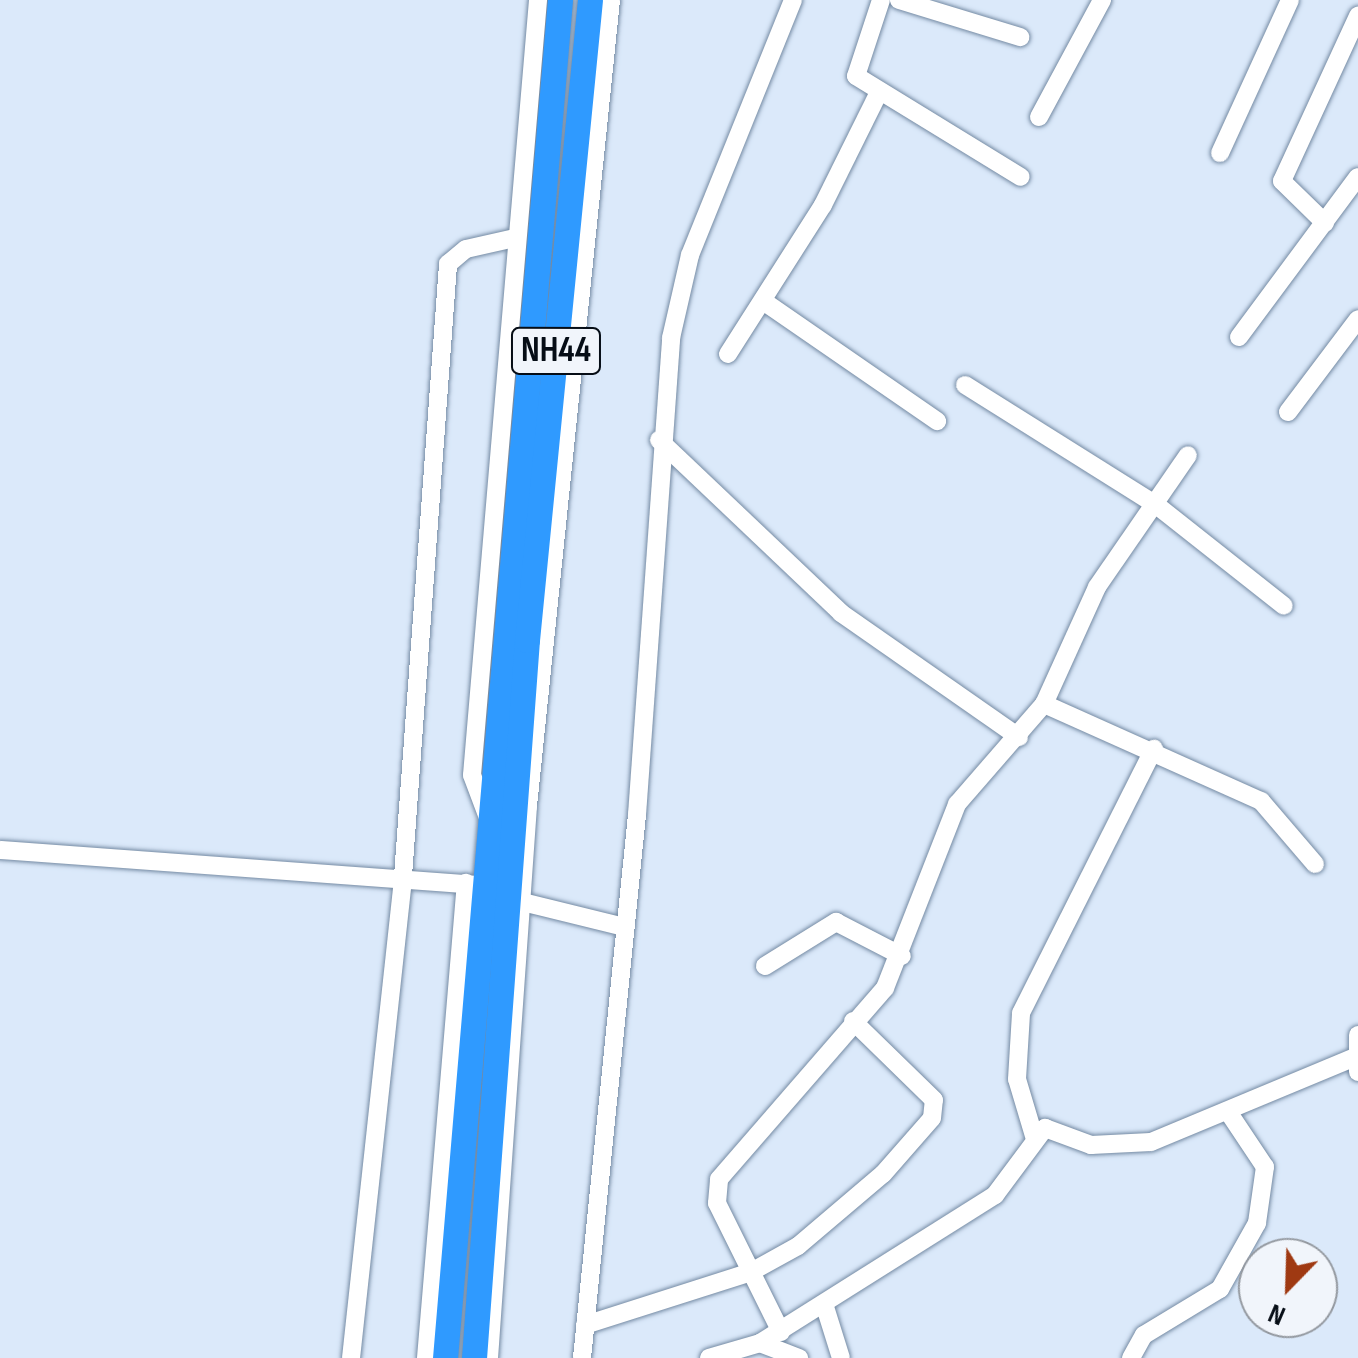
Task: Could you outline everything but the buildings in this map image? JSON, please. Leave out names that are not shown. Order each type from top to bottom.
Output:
[{"type":"highway","name":"NH44","points":[[474,1358],[519,902],[512,702],[560,0]]},
{"type":"highway","name":"NH44","points":[[445,1358],[477,885],[493,828],[512,702],[590,0]]},
{"type":"street","points":[[493,828],[472,775],[514,238],[538,0]]},
{"type":"street","points":[[488,1358],[519,902],[611,0]]},
{"type":"street","points":[[582,1358],[625,927],[659,440],[690,255],[793,0]]},
{"type":"street","points":[[881,0],[854,67],[879,92],[1021,177]]},
{"type":"street","points":[[899,0],[1020,37]]},
{"type":"street","points":[[1039,117],[1102,0]]},
{"type":"street","points":[[1220,153],[1290,0]]},
{"type":"street","points":[[1324,222],[1282,181],[1358,16]]},
{"type":"street","points":[[728,354],[766,304],[879,92]]},
{"type":"street","points":[[1240,337],[1358,176]]},
{"type":"street","points":[[351,1358],[403,876],[448,264],[466,249],[514,238]]},
{"type":"street","points":[[766,304],[937,421]]},
{"type":"street","points":[[1288,412],[1358,319]]},
{"type":"street","points":[[964,385],[1155,504],[1284,606]]},
{"type":"street","points":[[659,440],[841,613],[1019,737]]},
{"type":"street","points":[[781,1332],[717,1203],[719,1180],[852,1022],[902,956],[958,804],[1044,704],[1097,587],[1188,455]]},
{"type":"street","points":[[1044,704],[1154,749],[1271,807],[1315,864]]},
{"type":"street","points":[[1034,1136],[1017,1079],[1021,1013],[1154,749]]},
{"type":"street","points":[[0,850],[403,876],[477,885],[426,1358]]},
{"type":"street","points":[[519,902],[625,927]]},
{"type":"street","points":[[766,966],[836,922],[902,956]]},
{"type":"street","points":[[584,1325],[751,1272],[798,1246],[883,1174],[932,1118],[934,1100],[852,1022]]},
{"type":"street","points":[[709,1358],[760,1343],[781,1332],[996,1195],[1034,1136],[1057,1128],[1117,1146],[1231,1116],[1356,1065],[1358,1035]]},
{"type":"street","points":[[1130,1358],[1144,1335],[1220,1289],[1258,1223],[1265,1167],[1231,1116]]},
{"type":"street","points":[[825,1307],[840,1358]]},
{"type":"street","points":[[760,1343],[799,1358]]}]
